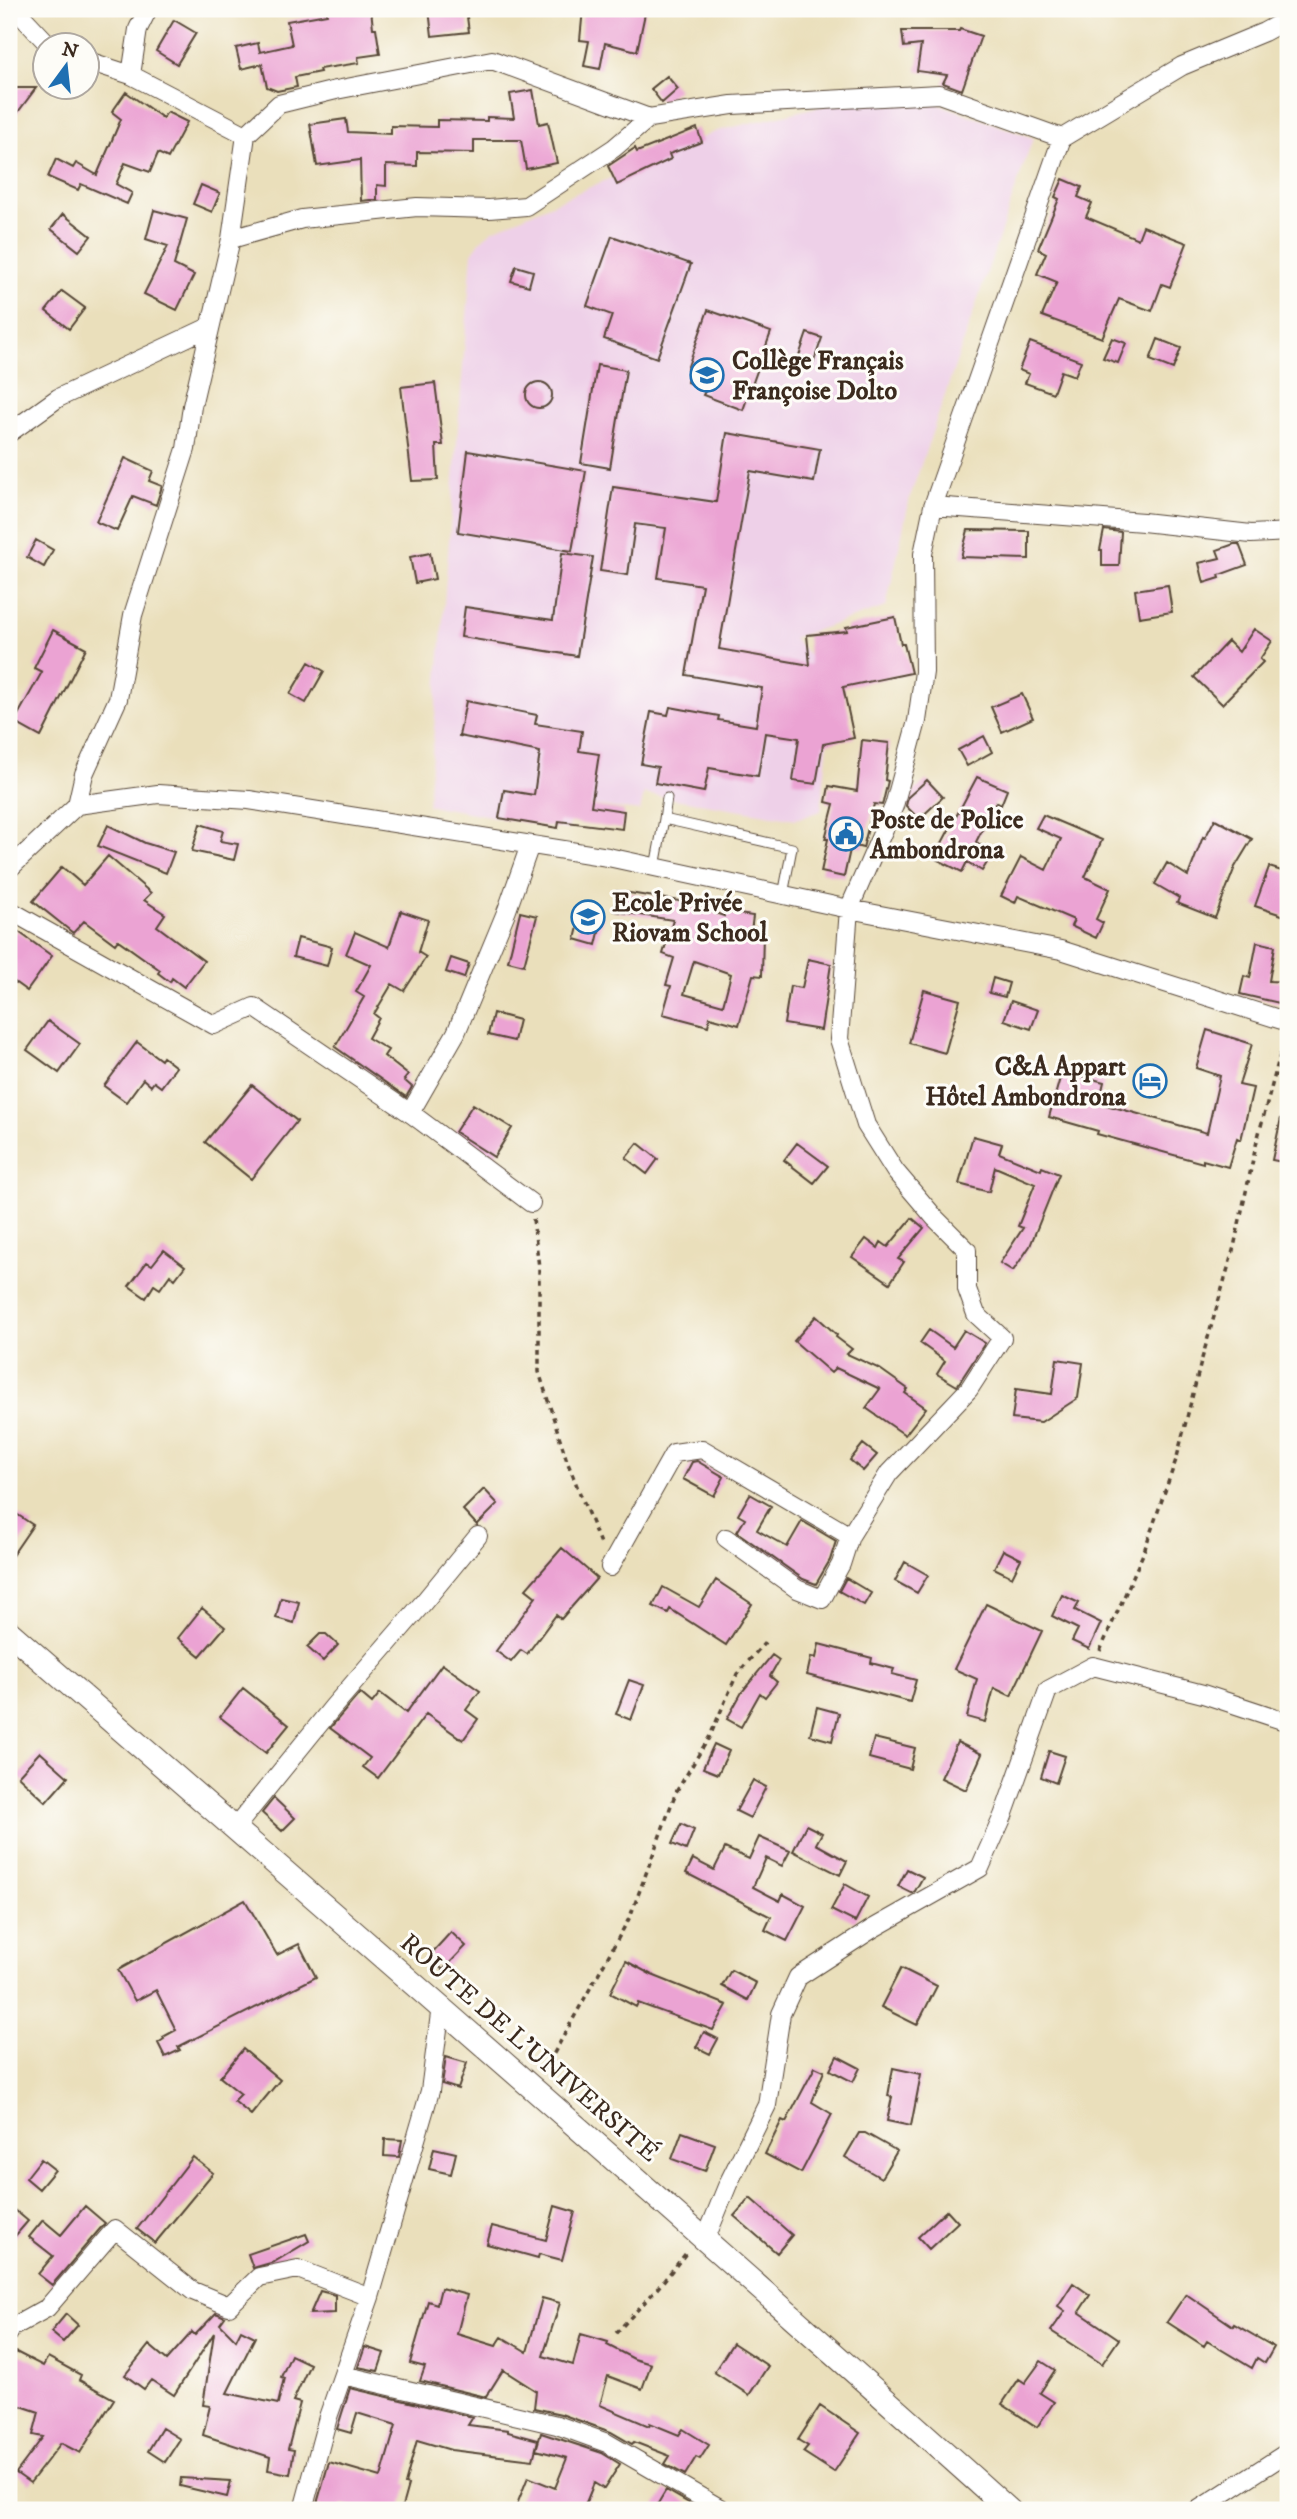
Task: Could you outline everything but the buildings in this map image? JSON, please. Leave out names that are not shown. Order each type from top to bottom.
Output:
[{"type":"street","points":[[131,75],[138,29],[148,9]]},
{"type":"street","points":[[9,13],[19,13],[37,32]]},
{"type":"street","points":[[726,1538],[797,1589],[822,1599],[841,1564],[850,1536],[889,1473],[969,1389],[1002,1338],[976,1314],[967,1289],[967,1250],[935,1219],[895,1171],[866,1125],[839,1039],[849,909],[894,806],[916,721],[924,672],[923,554],[933,506],[1062,138],[1182,66],[1264,32],[1288,19]]},
{"type":"street","points":[[9,869],[76,805],[84,774],[118,699],[133,615],[186,449],[209,327],[231,239],[246,135],[279,104],[336,90],[492,60],[649,118],[732,105],[939,94],[1062,138]]},
{"type":"street","points":[[102,66],[131,75],[246,135]]},
{"type":"street","points":[[231,239],[302,219],[417,207],[489,209],[526,206],[614,148],[649,118]]},
{"type":"street","points":[[9,433],[58,398],[209,327]]},
{"type":"street","points":[[933,506],[1143,522],[1251,534],[1288,532]]},
{"type":"street","points":[[76,805],[158,794],[249,800],[608,857],[849,909],[1061,950],[1287,1030]]},
{"type":"street","points":[[410,1113],[456,1033],[507,910],[530,845]]},
{"type":"street","points":[[9,910],[214,1026],[254,1007],[410,1113],[531,1203]]},
{"type":"street","points":[[610,1567],[674,1453],[702,1449],[850,1536]]},
{"type":"street","points":[[235,1828],[332,1707],[478,1536]]},
{"type":"street","name":"ROUTE DE L'UNIVERSITÉ","points":[[9,1632],[704,2236],[1009,2510]]},
{"type":"street","points":[[704,2236],[767,2105],[781,2014],[798,1977],[872,1930],[980,1868],[1003,1816],[1048,1690],[1094,1666],[1203,1694],[1288,1722]]},
{"type":"street","points":[[303,2510],[328,2417],[370,2297],[430,2091],[441,2006]]},
{"type":"street","points":[[9,2333],[11,2328],[47,2308],[115,2229],[194,2291],[229,2306],[259,2277],[298,2269],[370,2297]]},
{"type":"street","points":[[343,2375],[557,2425],[607,2443],[723,2510]]},
{"type":"street","points":[[1198,2510],[1288,2452]]},
{"type":"lane","points":[[655,867],[667,798]]},
{"type":"lane","points":[[664,819],[792,848],[783,895]]},
{"type":"path","points":[[1094,1666],[1143,1554],[1177,1457],[1200,1362],[1234,1247],[1257,1141],[1287,1030]]},
{"type":"path","points":[[531,1203],[538,1267],[540,1373],[567,1461],[610,1567]]},
{"type":"path","points":[[535,2088],[630,1917],[676,1791],[710,1736],[737,1674],[768,1639]]},
{"type":"path","points":[[616,2333],[704,2236]]},
{"type":"shaded area","name":"Collège Français Françoise Dolto","points":[[884,91],[905,92],[1033,138],[910,497],[886,607],[793,638],[813,659],[828,742],[821,811],[796,819],[644,794],[640,811],[573,803],[568,830],[428,805],[472,253],[481,240],[493,230],[717,131]]},
{"type":"place","name":"Collège Français Françoise Dolto","points":[[707,375]]},
{"type":"place","name":"Poste de Police Ambondrona","points":[[846,834]]},
{"type":"place","name":"Ecole Privée Riovam School","points":[[588,917]]},
{"type":"place","name":"C&A Appart Hôtel Ambondrona","points":[[1150,1081]]}]
